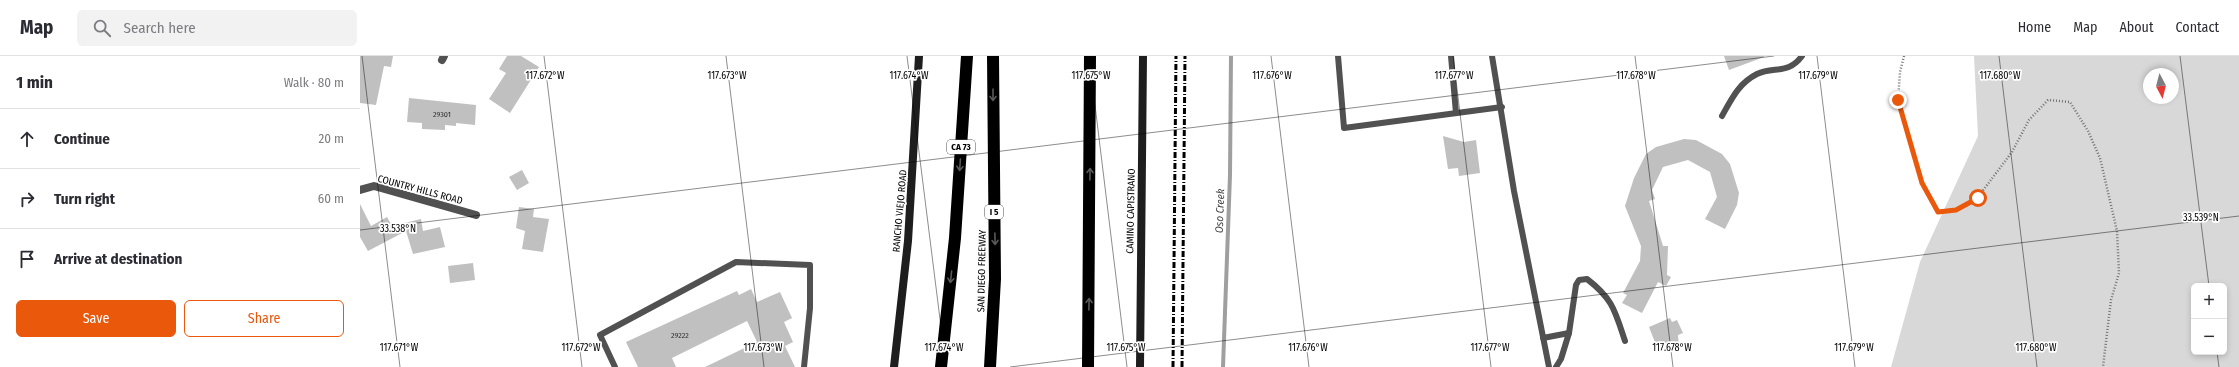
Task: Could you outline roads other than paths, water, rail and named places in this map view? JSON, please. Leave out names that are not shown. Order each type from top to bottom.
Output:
[{"type":"highway","name":"CA 73","points":[[941,367],[955,238],[967,56]]},
{"type":"highway","name":"SAN DIEGO FREEWAY","points":[[990,367],[995,279],[993,56]]},
{"type":"highway","points":[[1088,367],[1090,56]]},
{"type":"main road","name":"RANCHO VIEJO ROAD","points":[[894,367],[908,240],[919,56]]},
{"type":"main road","name":"CAMINO CAPISTRANO","points":[[1140,367],[1143,56]]},
{"type":"street","name":"COUNTRY HILLS ROAD","points":[[360,190],[374,186],[476,215]]},
{"type":"lane","points":[[1338,56],[1344,128],[1502,108]]},
{"type":"lane","points":[[1451,56],[1456,113]]},
{"type":"lane","points":[[1492,56],[1502,108],[1514,192],[1549,367]]},
{"type":"lane","points":[[1722,116],[1738,87],[1758,73],[1787,69],[1802,56]]},
{"type":"lane","points":[[615,367],[600,335],[736,262],[810,265],[810,308],[804,367]]},
{"type":"lane","points":[[1556,367],[1561,359],[1569,333],[1576,285],[1579,280],[1587,279],[1599,288],[1612,302],[1625,341]]},
{"type":"lane","points":[[1543,338],[1569,333]]},
{"type":"waterway","name":"Oso Creek","points":[[1223,367],[1230,175],[1231,56]]},
{"type":"railway","points":[[1173,367],[1176,56]]},
{"type":"railway","points":[[1182,367],[1185,56]]}]
